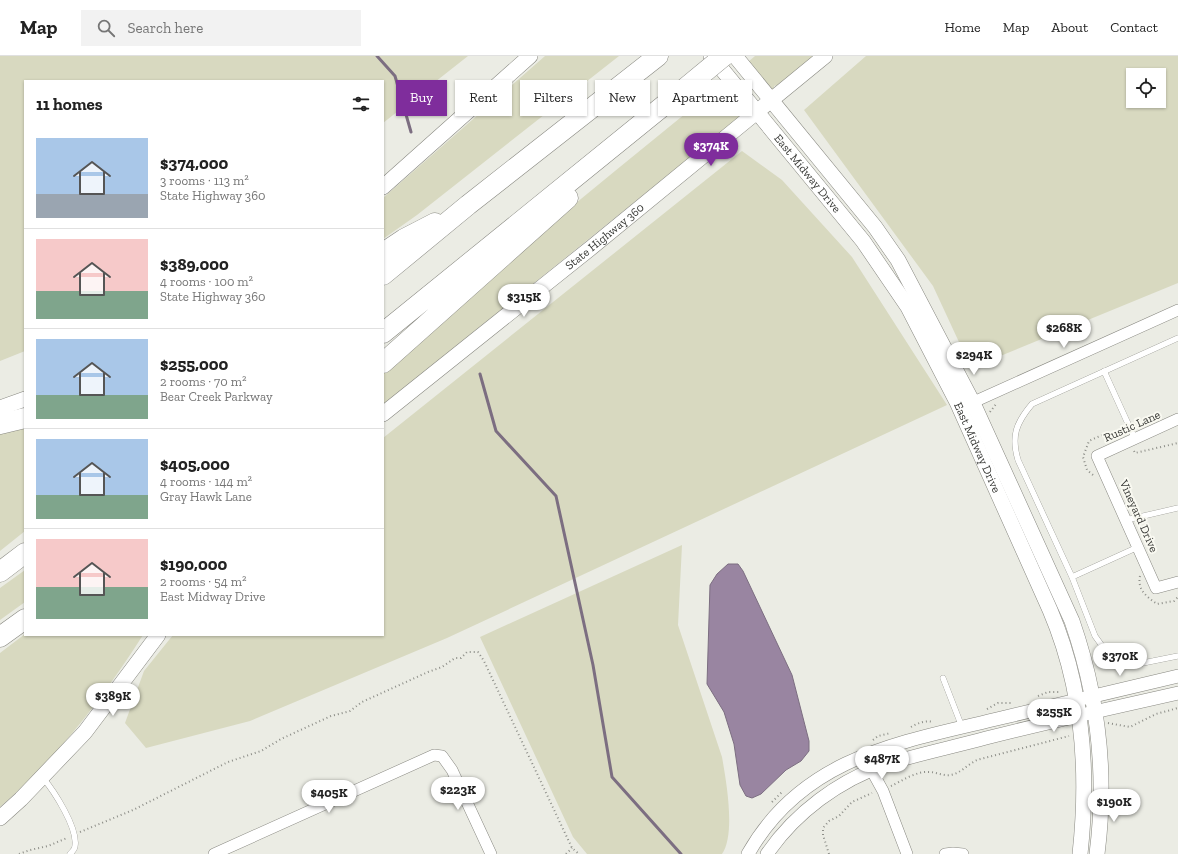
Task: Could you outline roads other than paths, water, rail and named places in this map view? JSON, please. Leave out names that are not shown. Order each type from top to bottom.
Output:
[{"type":"highway","points":[[384,274],[468,205],[657,56]]},
{"type":"highway","points":[[384,332],[724,56]]},
{"type":"highway","points":[[384,362],[582,186],[610,148]]},
{"type":"highway","points":[[384,252],[404,239],[468,205]]},
{"type":"highway","points":[[0,424],[24,418]]},
{"type":"highway","points":[[0,572],[24,554]]},
{"type":"highway","points":[[0,637],[24,620]]},
{"type":"main road","points":[[384,186],[530,56]]},
{"type":"main road","name":"East Midway Drive","points":[[711,56],[863,241],[908,307],[966,406],[1060,633],[1071,668],[1078,700],[1084,755],[1080,854]]},
{"type":"main road","name":"East Midway Drive","points":[[735,56],[890,246],[966,406],[1072,621],[1084,656],[1095,712],[1101,790],[1100,829],[1097,854]]},
{"type":"main road","name":"State Highway 360","points":[[384,413],[603,238],[825,56]]},
{"type":"main road","points":[[0,408],[24,399]]},
{"type":"main road","points":[[0,818],[85,732],[157,636]]},
{"type":"street","points":[[966,406],[1178,310]]},
{"type":"street","name":"Rustic Lane","points":[[1097,456],[1136,445],[1178,419]]},
{"type":"street","name":"Vineyard Drive","points":[[1097,456],[1156,588],[1178,582]]},
{"type":"street","points":[[748,854],[768,825],[784,807],[805,788],[826,774],[855,758],[901,742],[1178,676]]},
{"type":"street","points":[[768,854],[788,827],[807,810],[831,792],[886,764],[1178,692]]},
{"type":"street","points":[[214,854],[424,758],[434,755],[442,756],[452,770],[491,854]]},
{"type":"street","points":[[872,770],[883,791],[907,854]]},
{"type":"street","points":[[945,854],[963,854]]},
{"type":"lane","points":[[1178,338],[1032,404],[1022,415],[1015,431],[1014,446],[1018,460],[1072,577],[1095,636],[1105,650],[1116,660],[1133,665],[1178,656]]},
{"type":"lane","points":[[1104,371],[1136,445]]},
{"type":"lane","points":[[1126,520],[1178,508]]},
{"type":"lane","points":[[1072,577],[1138,547]]},
{"type":"lane","points":[[943,678],[962,728]]},
{"type":"lane","points":[[42,777],[56,794],[73,829],[75,846],[70,854]]},
{"type":"waterway","points":[[377,56],[395,76],[411,132]]},
{"type":"waterway","points":[[480,374],[496,431],[556,496],[593,665],[612,777],[681,854]]}]
